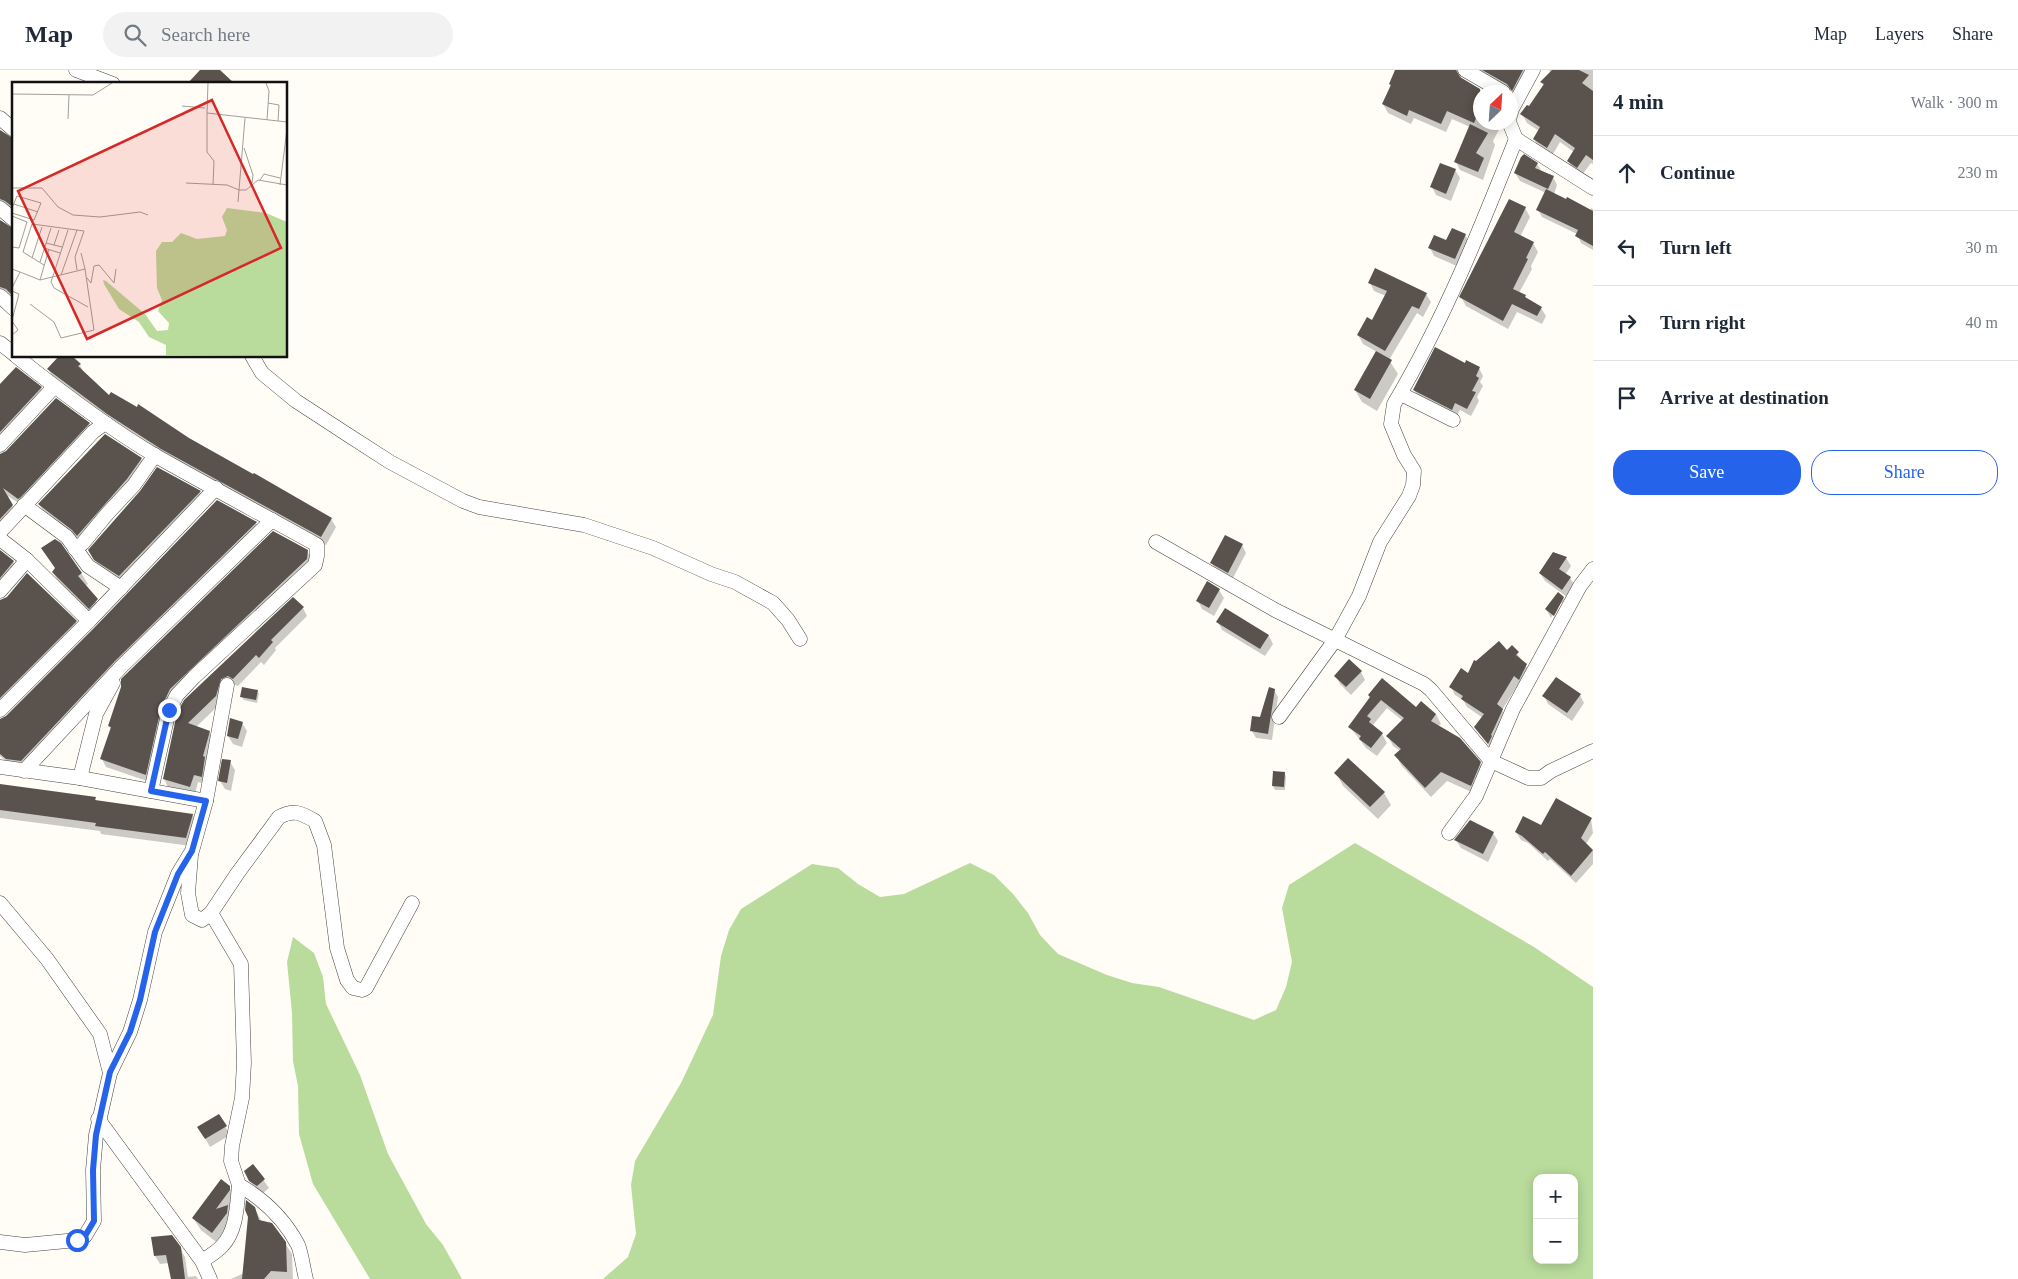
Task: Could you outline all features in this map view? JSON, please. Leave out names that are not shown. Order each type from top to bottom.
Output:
[{"type":"street","points":[[76,70],[108,82]]},
{"type":"street","points":[[1465,70],[1491,85]]},
{"type":"street","points":[[1518,92],[1533,70]]},
{"type":"street","points":[[0,118],[12,128]]},
{"type":"street","points":[[1512,130],[1516,139],[1593,188]]},
{"type":"street","points":[[1279,717],[1335,640],[1359,596],[1380,542],[1409,496],[1413,484],[1414,471],[1397,440],[1391,424],[1394,404],[1401,394],[1452,292],[1478,234],[1516,139]]},
{"type":"street","points":[[0,208],[12,218]]},
{"type":"street","points":[[0,296],[12,307]]},
{"type":"street","points":[[0,343],[12,353]]},
{"type":"street","points":[[19,358],[54,387],[155,455],[317,545],[317,556],[314,565],[194,677],[178,695],[169,710],[151,791]]},
{"type":"street","points":[[253,358],[262,373],[296,401],[390,462],[464,501],[479,507],[584,525],[653,548],[735,582],[762,596],[773,603],[788,620],[800,639]]},
{"type":"street","points":[[0,445],[54,387]]},
{"type":"street","points":[[1401,394],[1453,420]]},
{"type":"street","points":[[0,532],[93,432],[105,423]]},
{"type":"street","points":[[75,550],[134,485],[155,455]]},
{"type":"street","points":[[0,710],[89,621],[216,488]]},
{"type":"street","points":[[24,505],[67,536],[88,566],[121,588]]},
{"type":"street","points":[[24,771],[121,667],[272,520]]},
{"type":"street","points":[[0,539],[27,560],[89,621]]},
{"type":"street","points":[[1156,542],[1275,610],[1424,684],[1491,761],[1528,778],[1535,779],[1541,778],[1551,771],[1593,751]]},
{"type":"street","points":[[0,591],[27,560]]},
{"type":"street","points":[[1449,834],[1476,796],[1513,708],[1580,586],[1593,569]]},
{"type":"street","points":[[80,778],[96,714],[121,667]]},
{"type":"street","points":[[227,685],[206,801],[192,851],[188,893],[192,915],[202,920],[211,913],[279,817],[288,812],[298,812],[315,821],[323,840],[337,948],[346,980],[353,988],[362,990],[366,988],[412,903]]},
{"type":"street","points":[[0,767],[80,778],[206,801]]},
{"type":"street","points":[[0,1242],[26,1245],[77,1240],[85,1236],[94,1221],[93,1170],[98,1119],[110,1072],[130,1032],[140,1000],[155,932],[178,874],[192,851]]},
{"type":"street","points":[[0,903],[47,959],[100,1034],[110,1072]]},
{"type":"street","points":[[202,1260],[222,1246],[231,1231],[236,1210],[240,1184],[231,1161],[232,1146],[242,1098],[244,1072],[240,964],[211,913]]},
{"type":"street","points":[[98,1119],[202,1260],[210,1279]]},
{"type":"street","points":[[240,1184],[261,1200],[288,1229],[298,1247],[306,1279]]},
{"type":"green space","points":[[1355,843],[1534,947],[1593,987],[1593,1279],[603,1279],[628,1257],[636,1234],[631,1185],[635,1161],[681,1083],[713,1015],[721,956],[729,930],[741,909],[812,864],[838,868],[858,884],[880,897],[904,894],[970,863],[994,875],[1013,894],[1028,913],[1040,935],[1058,954],[1107,975],[1132,983],[1159,987],[1254,1020],[1276,1010],[1286,987],[1292,962],[1282,908],[1289,885]]},
{"type":"green space","points":[[293,937],[314,953],[323,977],[326,1004],[360,1075],[388,1154],[426,1224],[443,1245],[462,1279],[370,1279],[313,1184],[299,1134],[298,1086],[293,1061],[292,1013],[287,962]]},
{"type":"building","points":[[200,70],[220,70],[233,82],[189,82]]},
{"type":"building","points":[[1395,70],[1456,70],[1460,77],[1473,85],[1473,123],[1447,111],[1441,124],[1409,110],[1407,116],[1382,104],[1391,85],[1389,84]]},
{"type":"building","points":[[1482,70],[1523,70],[1515,85],[1507,84]]},
{"type":"building","points":[[1552,70],[1579,70],[1589,75],[1582,83],[1593,91],[1593,160],[1586,155],[1577,168],[1567,161],[1575,148],[1555,134],[1547,148],[1533,139],[1540,127],[1520,114],[1527,105],[1529,106],[1544,84],[1540,82]]},
{"type":"building","points":[[1470,124],[1473,126],[1473,130],[1482,130],[1488,133],[1476,153],[1484,158],[1478,172],[1454,162]]},
{"type":"building","points":[[0,130],[12,138],[12,206],[0,199]]},
{"type":"building","points":[[1524,154],[1538,163],[1535,168],[1554,176],[1548,189],[1514,173]]},
{"type":"building","points":[[1440,163],[1456,169],[1446,194],[1430,187]]},
{"type":"building","points":[[1546,189],[1566,199],[1567,197],[1593,211],[1593,246],[1575,236],[1578,230],[1536,210]]},
{"type":"building","points":[[1509,199],[1526,207],[1514,232],[1534,242],[1513,289],[1526,295],[1525,297],[1542,307],[1537,316],[1512,304],[1503,321],[1459,297]]},
{"type":"building","points":[[0,220],[12,228],[12,295],[6,289],[0,287]]},
{"type":"building","points":[[1452,228],[1466,234],[1455,259],[1428,248],[1434,235],[1446,240]]},
{"type":"building","points":[[1375,268],[1427,293],[1419,309],[1412,306],[1385,351],[1357,335],[1367,317],[1372,320],[1387,291],[1368,283]]},
{"type":"building","points":[[1435,347],[1465,363],[1466,360],[1480,367],[1476,376],[1479,378],[1472,391],[1476,392],[1467,409],[1455,403],[1452,410],[1413,390]]},
{"type":"building","points":[[1376,351],[1392,360],[1370,399],[1354,390]]},
{"type":"building","points":[[57,358],[74,358],[81,364],[78,366],[109,395],[111,392],[137,407],[138,404],[189,438],[332,518],[321,537],[161,449],[107,414],[47,369]]},
{"type":"building","points":[[16,367],[42,387],[0,432],[0,384]]},
{"type":"building","points":[[56,398],[90,423],[21,497],[18,499],[3,488],[13,505],[0,519],[0,454],[6,451]]},
{"type":"building","points":[[105,434],[142,458],[127,479],[77,536],[38,504]]},
{"type":"building","points":[[157,467],[201,491],[119,576],[94,560],[88,550],[140,491]]},
{"type":"building","points":[[217,500],[257,522],[115,661],[21,761],[6,759],[0,754],[0,719],[6,716],[95,627]]},
{"type":"building","points":[[273,531],[308,550],[307,559],[170,689],[161,708],[146,775],[100,759],[111,727],[108,726],[121,687],[121,679]]},
{"type":"building","points":[[1225,535],[1243,544],[1228,573],[1210,563]]},
{"type":"building","points":[[55,539],[61,543],[82,573],[78,576],[98,599],[89,609],[52,572],[55,568],[41,548]]},
{"type":"building","points":[[0,550],[14,561],[0,578]]},
{"type":"building","points":[[1553,552],[1567,557],[1559,569],[1571,577],[1562,590],[1539,573]]},
{"type":"building","points":[[27,573],[77,621],[0,698],[0,600],[7,597]]},
{"type":"building","points":[[1207,581],[1220,589],[1209,608],[1196,601]]},
{"type":"building","points":[[1558,592],[1564,597],[1554,616],[1545,609]]},
{"type":"building","points":[[293,597],[304,607],[271,640],[273,642],[259,658],[256,655],[233,679],[228,676],[221,679],[216,696],[188,723],[210,731],[203,756],[205,757],[202,777],[194,775],[190,787],[163,779],[177,713],[184,700]]},
{"type":"building","points":[[1225,608],[1269,635],[1260,649],[1216,622]]},
{"type":"building","points":[[1499,641],[1507,650],[1512,645],[1519,652],[1516,655],[1527,664],[1519,680],[1514,676],[1497,704],[1503,709],[1488,744],[1474,727],[1484,714],[1461,699],[1463,696],[1449,687],[1461,668],[1468,673],[1474,660],[1476,661]]},
{"type":"building","points":[[1349,659],[1362,671],[1346,687],[1334,676]]},
{"type":"building","points":[[1556,677],[1581,694],[1567,713],[1542,696]]},
{"type":"building","points":[[1382,678],[1416,707],[1421,701],[1436,714],[1431,721],[1460,738],[1481,762],[1471,786],[1441,772],[1425,788],[1394,755],[1401,749],[1386,736],[1404,718],[1381,700],[1367,716],[1371,719],[1369,722],[1383,733],[1371,748],[1359,739],[1361,736],[1348,727],[1370,697],[1368,695]]},
{"type":"building","points":[[242,687],[258,690],[256,700],[240,697]]},
{"type":"building","points":[[1269,687],[1275,689],[1268,734],[1250,731],[1252,716],[1260,717]]},
{"type":"building","points":[[230,718],[243,722],[238,739],[227,736]]},
{"type":"building","points":[[1348,758],[1385,792],[1370,807],[1334,773]]},
{"type":"building","points":[[222,759],[231,760],[227,783],[218,781]]},
{"type":"building","points":[[1273,771],[1285,772],[1284,787],[1272,786]]},
{"type":"building","points":[[0,784],[96,797],[95,800],[193,814],[186,838],[95,826],[96,823],[0,810]]},
{"type":"building","points":[[1556,798],[1592,818],[1581,838],[1593,850],[1571,876],[1545,852],[1543,854],[1515,832],[1523,816],[1541,825]]},
{"type":"building","points":[[1470,820],[1494,832],[1483,854],[1454,840]]},
{"type":"building","points":[[219,1114],[227,1126],[205,1139],[197,1127]]},
{"type":"building","points":[[253,1164],[265,1179],[257,1186],[249,1181],[244,1171]]},
{"type":"building","points":[[221,1179],[230,1186],[230,1190],[216,1209],[228,1205],[227,1213],[212,1233],[192,1218]]},
{"type":"building","points":[[246,1200],[255,1207],[259,1220],[272,1223],[286,1242],[287,1272],[271,1271],[264,1279],[242,1279],[248,1217],[245,1210]]},
{"type":"building","points":[[172,1235],[181,1247],[185,1279],[171,1279],[166,1255],[154,1256],[151,1237]]},
{"type":"route","points":[[77,1240],[85,1236],[94,1221],[93,1170],[96,1135],[98,1119],[110,1072],[130,1032],[140,1000],[155,932],[178,874],[192,851],[206,801],[151,791],[169,710]]}]
